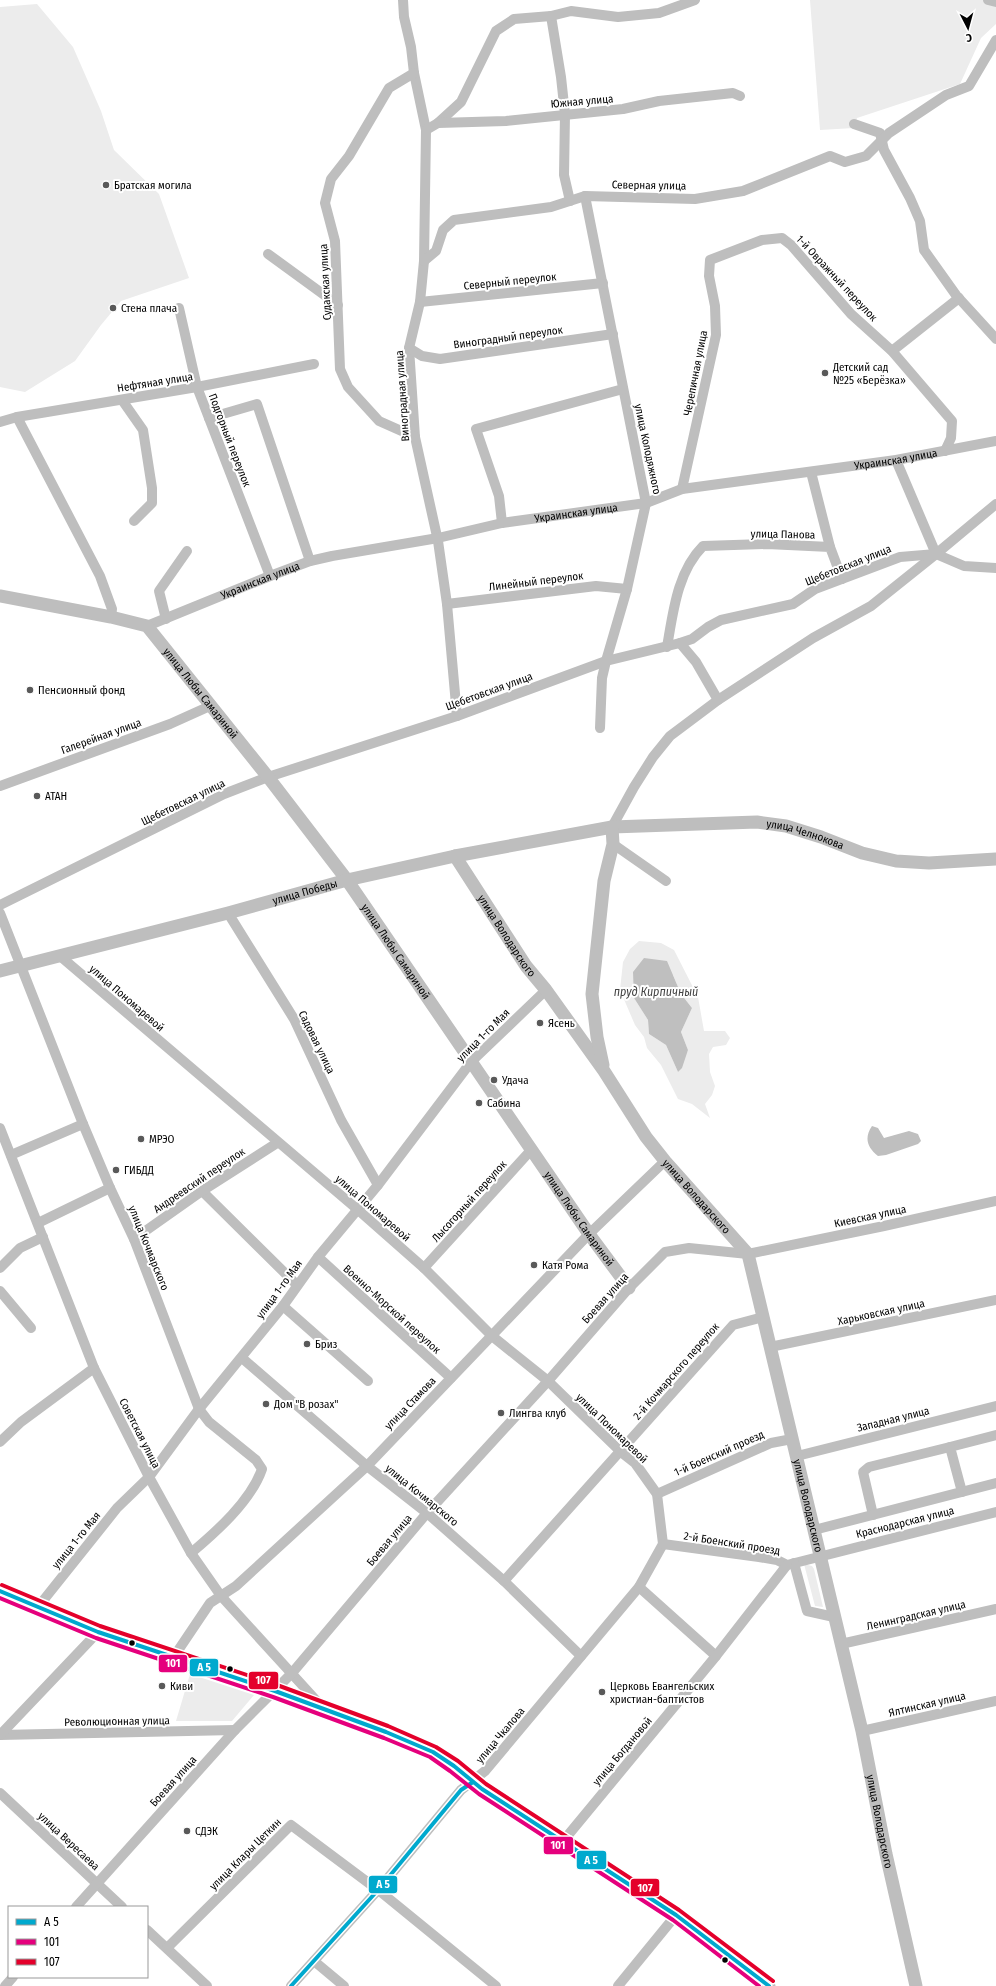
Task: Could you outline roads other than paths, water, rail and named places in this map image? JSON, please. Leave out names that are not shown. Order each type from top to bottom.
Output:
[{"type":"main road","points":[[0,596],[111,617],[147,626]]},
{"type":"main road","name":"улица Любы Самариной","points":[[147,626],[268,777],[347,880],[589,1234],[629,1288]]},
{"type":"main road","name":"улица Челнокова","points":[[612,827],[757,822],[786,826],[821,837],[862,853],[896,861],[929,863],[996,859]]},
{"type":"main road","name":"улица Володарского","points":[[604,1070],[597,1037],[592,994],[604,881],[613,844],[612,827]]},
{"type":"main road","name":"улица Победы","points":[[0,971],[228,913],[347,880],[455,856],[612,827]]},
{"type":"main road","name":"улица Володарского","points":[[455,856],[526,966],[546,990],[604,1070],[646,1137],[665,1162],[748,1254],[862,1731],[886,1854],[916,1986]]},
{"type":"main road","points":[[0,1592],[98,1632],[275,1691],[386,1732],[433,1752],[454,1766],[473,1782],[564,1840],[676,1915],[768,1986]]},
{"type":"street","name":"Виноградная улица","points":[[403,0],[404,17],[426,130],[424,261],[420,302],[409,348],[415,437],[438,538],[447,604],[457,716]]},
{"type":"street","points":[[438,123],[461,102],[496,31],[514,19],[551,16],[571,11],[618,17],[659,13],[695,0]]},
{"type":"street","points":[[988,0],[996,2]]},
{"type":"street","points":[[551,16],[561,77],[564,114],[564,175],[570,200]]},
{"type":"street","name":"Северная улица","points":[[424,261],[436,251],[443,230],[454,220],[551,207],[585,196],[695,199],[743,191],[830,156],[845,162],[866,156],[890,133],[946,95],[969,86],[996,40]]},
{"type":"street","name":"Судакская улица","points":[[414,73],[389,88],[349,156],[331,180],[325,203],[335,240],[340,369],[348,387],[379,421],[415,437]]},
{"type":"street","name":"Южная улица","points":[[426,130],[438,123],[506,121],[623,109],[659,101],[733,93],[740,96]]},
{"type":"street","points":[[854,124],[880,133],[883,140],[884,150],[910,198],[920,221],[924,250],[959,298],[996,339]]},
{"type":"street","name":"улица Колодяжного","points":[[585,196],[646,503],[627,589],[602,678],[600,728]]},
{"type":"street","name":"1-й Овражный переулок","points":[[710,260],[762,240],[782,238],[791,245],[851,314],[892,351],[952,421],[951,438],[945,451]]},
{"type":"street","points":[[268,254],[338,305]]},
{"type":"street","name":"Черепичная улица","points":[[682,490],[716,336],[715,306],[709,276],[710,260]]},
{"type":"street","name":"Северный переулок","points":[[420,302],[602,283]]},
{"type":"street","points":[[892,351],[959,298]]},
{"type":"street","name":"Подгорный переулок","points":[[179,308],[197,387],[270,576]]},
{"type":"street","name":"Виноградный переулок","points":[[409,348],[422,356],[440,359],[613,334]]},
{"type":"street","name":"Нефтяная улица","points":[[0,422],[17,417],[197,387],[314,364]]},
{"type":"street","points":[[502,523],[499,496],[476,429],[623,389]]},
{"type":"street","points":[[122,400],[143,430],[152,488],[152,503],[134,521]]},
{"type":"street","points":[[209,418],[257,404],[310,561]]},
{"type":"street","points":[[17,417],[100,576],[112,609],[111,617]]},
{"type":"street","name":"Украинская улица","points":[[147,626],[310,561],[438,538],[502,523],[646,503],[682,490],[896,460],[996,441]]},
{"type":"street","points":[[896,460],[936,554]]},
{"type":"street","points":[[811,472],[830,547]]},
{"type":"street","points":[[612,827],[634,787],[657,752],[670,736],[718,700],[813,638],[871,606],[996,504]]},
{"type":"street","name":"улица Панова","points":[[667,647],[675,601],[692,556],[703,546],[767,544],[830,547],[842,579]]},
{"type":"street","points":[[166,619],[159,591],[187,551]]},
{"type":"street","name":"Щебетовская улица","points":[[0,905],[224,794],[268,777],[457,716],[606,661],[667,647],[692,639],[708,627],[721,620],[793,604],[815,589],[900,557],[936,554],[964,566],[996,568]]},
{"type":"street","name":"Линейный переулок","points":[[447,604],[596,586],[627,589]]},
{"type":"street","points":[[680,643],[696,662],[718,700]]},
{"type":"street","name":"Галерейная улица","points":[[0,786],[170,724],[210,706]]},
{"type":"street","points":[[613,844],[666,881]]},
{"type":"street","name":"улица Кочмарского","points":[[0,913],[83,1124],[110,1188],[134,1238],[199,1409],[209,1422],[256,1460],[262,1469],[258,1482],[221,1528],[191,1553]]},
{"type":"street","name":"Садовая улица","points":[[228,913],[294,1019],[341,1120],[378,1184]]},
{"type":"street","name":"улица Пономаревой","points":[[60,956],[424,1268],[492,1336],[548,1381],[621,1452],[635,1463],[657,1494]]},
{"type":"street","name":"улица 1-го Мая","points":[[38,1607],[117,1508],[149,1477],[199,1409],[283,1306],[318,1257],[378,1184],[471,1062],[546,990]]},
{"type":"street","points":[[11,1155],[83,1124]]},
{"type":"street","name":"Советская улица","points":[[0,1128],[94,1368],[149,1477],[191,1553],[220,1596],[324,1709]]},
{"type":"street","name":"Андреевский переулок","points":[[134,1238],[202,1191],[278,1143]]},
{"type":"street","name":"Лысогорный переулок","points":[[424,1268],[532,1149]]},
{"type":"street","name":"улица Стамова","points":[[173,1658],[210,1603],[236,1586],[367,1466],[589,1234],[665,1162]]},
{"type":"street","points":[[38,1223],[110,1188]]},
{"type":"street","points":[[202,1191],[297,1285]]},
{"type":"street","name":"Киевская улица","points":[[748,1254],[996,1201]]},
{"type":"street","points":[[0,1268],[20,1248],[43,1237]]},
{"type":"street","name":"Боевая улица","points":[[77,1906],[235,1730],[292,1673],[427,1513],[548,1381],[629,1288],[665,1252],[689,1248],[748,1254]]},
{"type":"street","name":"Военно-Морской переулок","points":[[318,1257],[451,1378]]},
{"type":"street","points":[[0,1291],[31,1328]]},
{"type":"street","name":"Харьковская улица","points":[[770,1347],[996,1300]]},
{"type":"street","points":[[283,1306],[368,1381]]},
{"type":"street","name":"2-й Кочмарского переулок","points":[[504,1581],[733,1325],[763,1317]]},
{"type":"street","name":"улица Кочмарского","points":[[242,1358],[367,1466],[427,1513],[504,1581],[581,1656]]},
{"type":"street","points":[[0,1442],[21,1422],[94,1368]]},
{"type":"street","name":"Западная улица","points":[[797,1456],[996,1406]]},
{"type":"street","points":[[874,1515],[863,1472],[869,1467],[996,1435]]},
{"type":"street","name":"1-й Боенский проезд","points":[[657,1494],[771,1443],[792,1439]]},
{"type":"street","points":[[950,1447],[962,1492]]},
{"type":"street","points":[[814,1530],[996,1483]]},
{"type":"street","points":[[657,1494],[661,1513],[663,1544]]},
{"type":"street","name":"Краснодарская улица","points":[[820,1556],[996,1512]]},
{"type":"street","name":"2-й Боенский проезд","points":[[663,1544],[759,1557],[791,1564],[820,1556]]},
{"type":"street","name":"улица Чкалова","points":[[291,1986],[378,1890],[461,1790],[486,1771],[639,1588],[663,1544]]},
{"type":"street","points":[[791,1564],[807,1611],[834,1618]]},
{"type":"street","name":"улица Богдановой","points":[[564,1840],[791,1564]]},
{"type":"street","points":[[639,1588],[716,1656]]},
{"type":"street","name":"Ленинградская улица","points":[[841,1644],[996,1609]]},
{"type":"street","points":[[0,1735],[98,1632]]},
{"type":"street","name":"Ялтинская улица","points":[[862,1731],[996,1701]]},
{"type":"street","name":"Революционная улица","points":[[0,1735],[235,1730]]},
{"type":"street","name":"улица Вересаева","points":[[0,1793],[121,1906]]},
{"type":"street","name":"улица Клары Цеткин","points":[[167,1948],[291,1825],[378,1890],[496,1986]]},
{"type":"street","points":[[618,1986],[676,1915]]},
{"type":"street","points":[[148,1931],[207,1986]]},
{"type":"street","points":[[314,1961],[344,1986]]},
{"type":"street","points":[[5,1986],[12,1978]]},
{"type":"water","name":"пруд Кирпичный","points":[[644,958],[667,961],[681,994],[692,1008],[681,1032],[688,1050],[682,1068],[678,1072],[666,1045],[649,1034],[648,1020],[634,998],[633,972]]},
{"type":"water","points":[[872,1126],[878,1128],[884,1138],[909,1131],[918,1134],[921,1141],[918,1144],[886,1155],[878,1156],[869,1146],[867,1138]]},
{"type":"place","name":"Братская могила","points":[[106,185]]},
{"type":"place","name":"Стена плача","points":[[113,308]]},
{"type":"place","name":"Детский сад №25 «Берёзка»","points":[[825,373]]},
{"type":"place","name":"Пенсионный фонд","points":[[30,690]]},
{"type":"place","name":"АТАН","points":[[37,796]]},
{"type":"place","name":"Ясень","points":[[540,1023]]},
{"type":"place","name":"Удача","points":[[494,1080]]},
{"type":"place","name":"Сабина","points":[[479,1103]]},
{"type":"place","name":"МРЭО","points":[[141,1139]]},
{"type":"place","name":"ГИБДД","points":[[116,1170]]},
{"type":"place","name":"Катя Рома","points":[[534,1265]]},
{"type":"place","name":"Бриз","points":[[307,1344]]},
{"type":"place","name":"Дом \"В розах\"","points":[[266,1404]]},
{"type":"place","name":"Лингва клуб","points":[[501,1413]]},
{"type":"place","name":"Киви","points":[[162,1686]]},
{"type":"place","name":"Церковь Евангельских христиан-баптистов","points":[[602,1692]]},
{"type":"place","name":"СДЭК","points":[[187,1831]]}]
